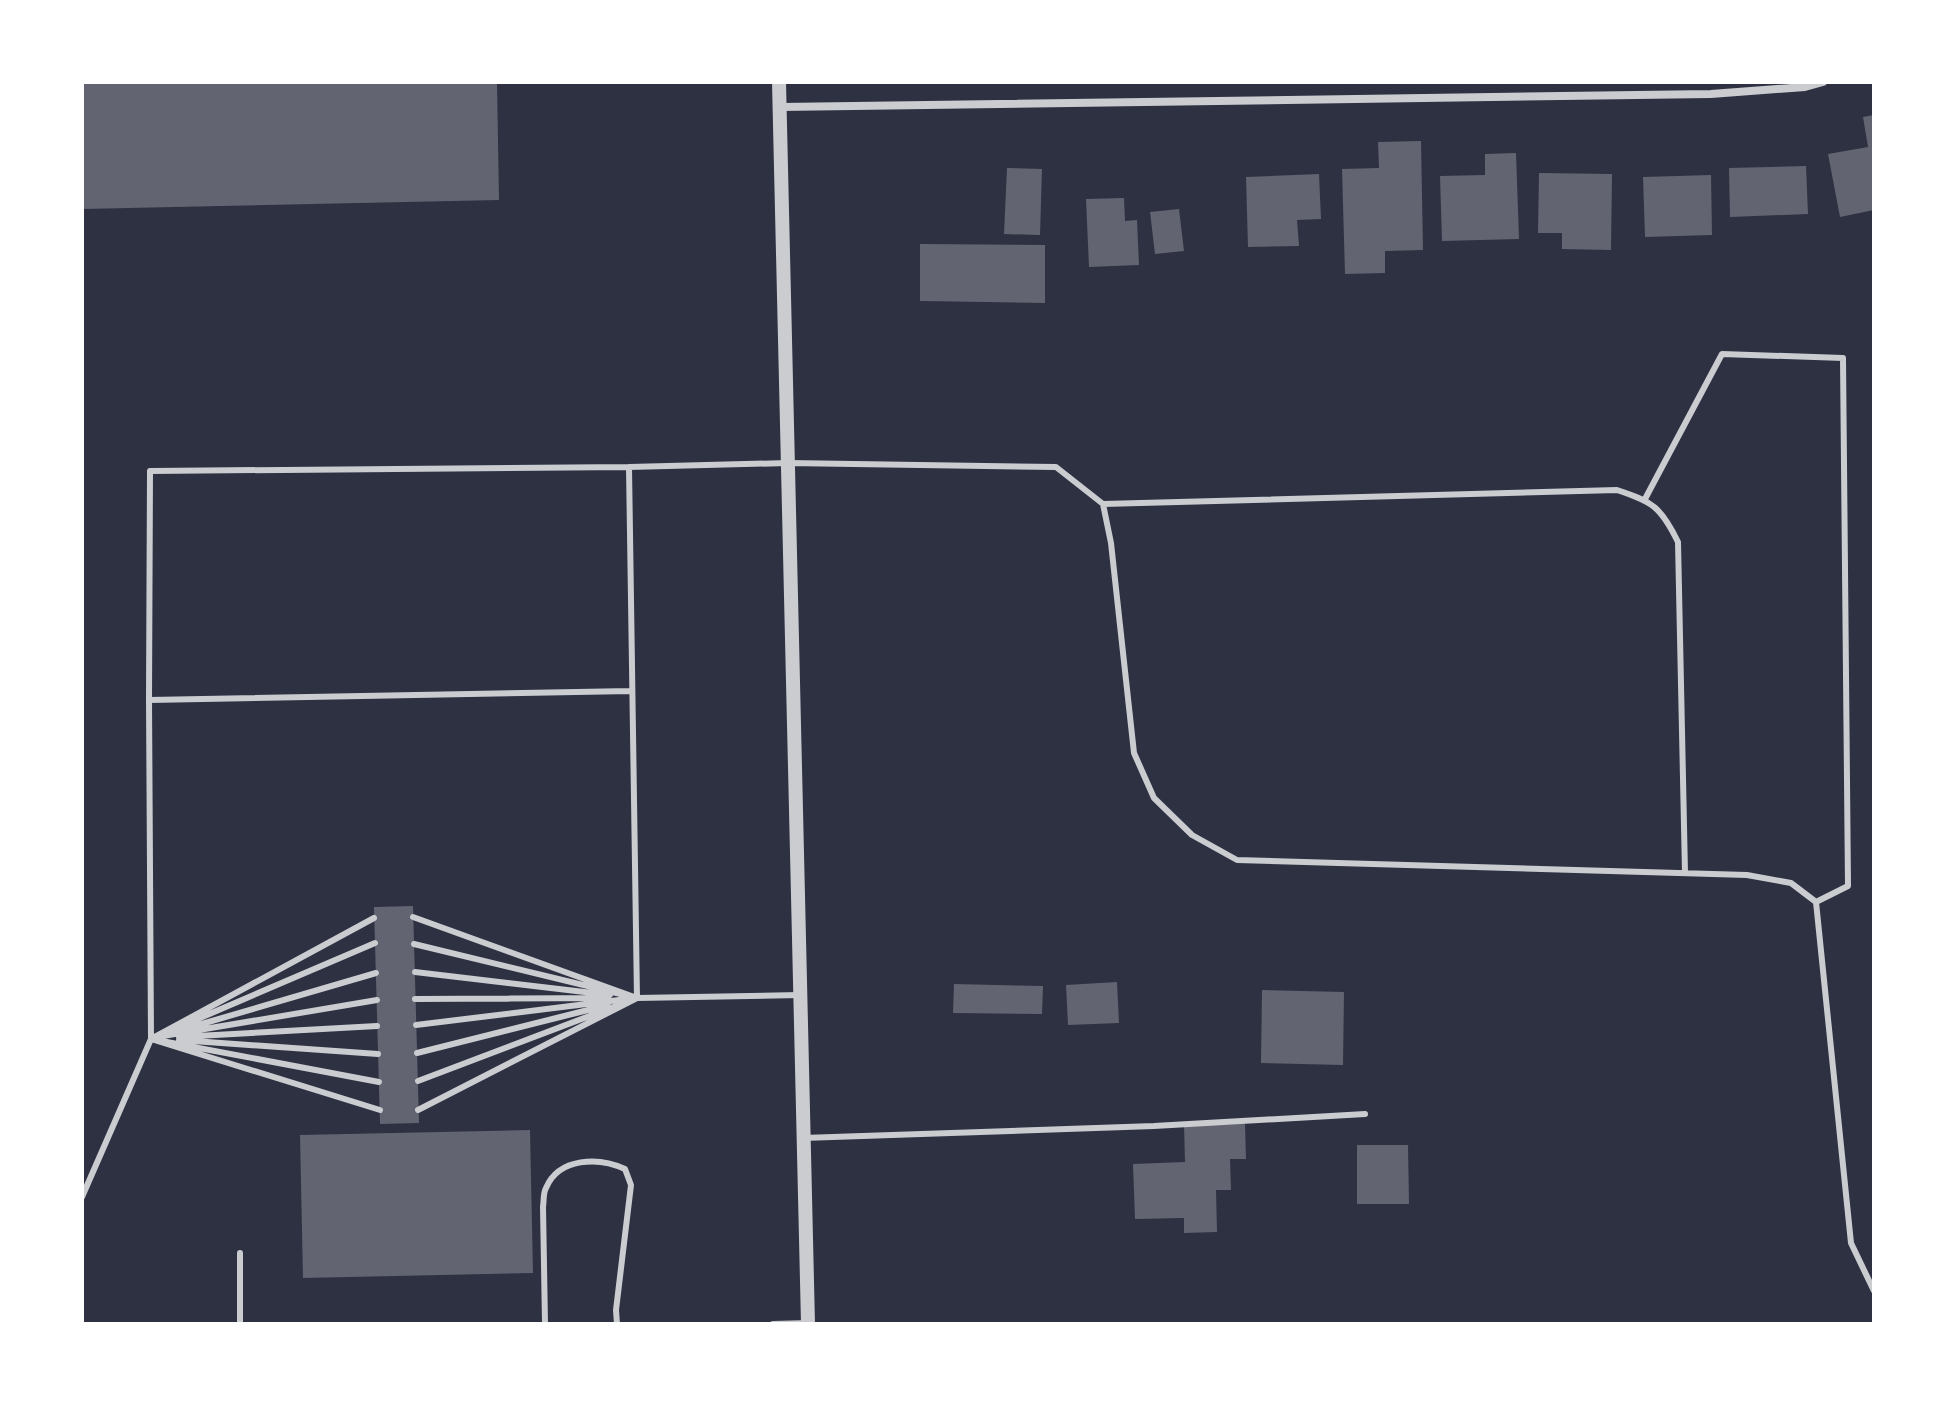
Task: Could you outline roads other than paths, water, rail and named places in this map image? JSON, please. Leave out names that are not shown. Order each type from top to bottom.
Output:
[{"type":"street","points":[[779,82],[808,1324]]},
{"type":"street","points":[[780,107],[1711,94],[1805,87],[1823,82]]},
{"type":"lane","points":[[1645,499],[1722,354],[1843,358],[1848,886],[1816,902]]},
{"type":"lane","points":[[82,1197],[151,1039],[150,471],[788,463],[1056,467],[1103,504],[1617,490],[1645,499],[1666,519],[1678,542],[1685,873]]},
{"type":"lane","points":[[629,467],[637,998]]},
{"type":"lane","points":[[1103,504],[1111,543],[1134,753],[1154,798],[1192,835],[1237,860],[1747,875],[1791,883],[1816,902],[1851,1243],[1874,1291]]},
{"type":"lane","points":[[149,700],[631,691]]},
{"type":"lane","points":[[413,917],[637,998]]},
{"type":"lane","points":[[151,1039],[374,918]]},
{"type":"lane","points":[[151,1039],[375,943]]},
{"type":"lane","points":[[414,944],[637,998]]},
{"type":"lane","points":[[415,972],[637,998]]},
{"type":"lane","points":[[151,1039],[376,973]]},
{"type":"lane","points":[[415,999],[800,995]]},
{"type":"lane","points":[[416,1025],[637,998]]},
{"type":"lane","points":[[417,1053],[637,998]]},
{"type":"lane","points":[[418,1081],[637,998]]},
{"type":"lane","points":[[418,1110],[637,998]]},
{"type":"lane","points":[[151,1039],[377,1000]]},
{"type":"lane","points":[[151,1039],[377,1026]]},
{"type":"lane","points":[[151,1039],[378,1054]]},
{"type":"lane","points":[[151,1039],[379,1082]]},
{"type":"lane","points":[[151,1039],[380,1110]]},
{"type":"lane","points":[[803,1138],[1154,1126],[1365,1114]]},
{"type":"lane","points":[[545,1324],[545,1189],[556,1173],[571,1164],[591,1161],[610,1162],[625,1169],[631,1185],[617,1324]]},
{"type":"lane","points":[[240,1253],[240,1324]]},
{"type":"lane","points":[[773,1324],[808,1324]]}]
